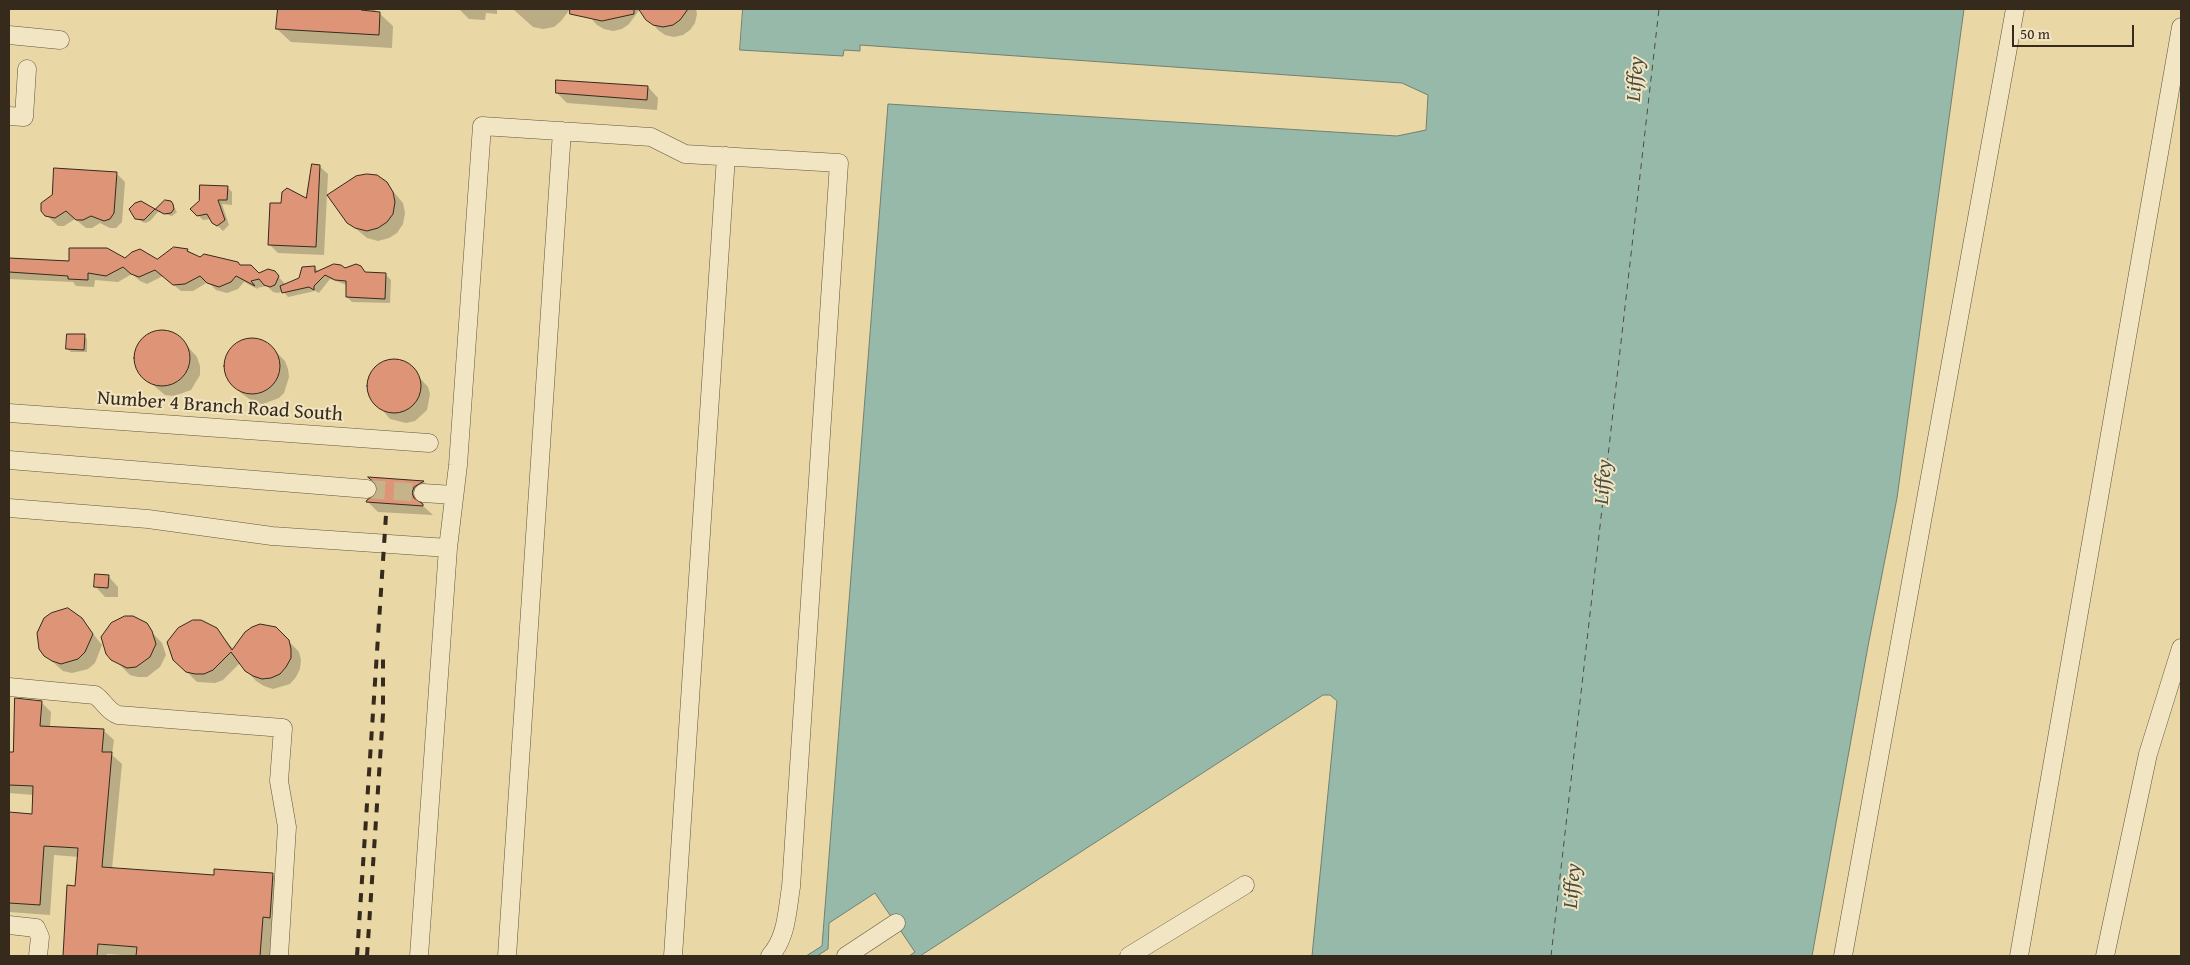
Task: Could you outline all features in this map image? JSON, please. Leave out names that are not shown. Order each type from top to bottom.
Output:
[{"type":"street","points":[[1843,956],[2015,9]]},
{"type":"street","points":[[2019,956],[2181,27]]},
{"type":"street","points":[[9,35],[60,40]]},
{"type":"street","points":[[9,116],[24,117],[28,69]]},
{"type":"street","points":[[419,956],[448,548],[458,465],[482,126],[651,137],[685,154],[839,163],[791,886],[784,929],[777,948],[770,956]]},
{"type":"street","points":[[507,956],[562,131]]},
{"type":"street","points":[[673,956],[726,156]]},
{"type":"street","name":"Number 4 Branch Road South","points":[[9,413],[429,443]]},
{"type":"street","points":[[9,460],[367,489]]},
{"type":"street","points":[[424,493],[453,495]]},
{"type":"street","points":[[9,508],[148,519],[272,536],[448,548]]},
{"type":"street","points":[[2106,956],[2148,754],[2181,648]]},
{"type":"street","points":[[9,687],[95,695],[102,700],[112,713],[118,715],[283,728],[279,781],[287,827],[278,956]]},
{"type":"street","points":[[1129,956],[1245,884]]},
{"type":"street","points":[[846,956],[896,923]]},
{"type":"street","points":[[9,925],[28,926],[36,928],[40,932],[38,956]]},
{"type":"water","name":"Liffey","points":[[743,9],[1964,9],[1897,498],[1868,646],[1812,956],[1312,956],[1337,701],[1330,695],[1323,695],[920,956],[909,956],[915,952],[875,893],[829,923],[828,949],[817,956],[806,956],[822,946],[888,104],[1397,136],[1426,130],[1428,95],[1402,83],[860,45],[860,51],[844,50],[843,56],[740,50]]},
{"type":"building","points":[[278,9],[362,9],[380,12],[379,35],[276,29]]},
{"type":"building","points":[[570,9],[634,9],[634,14],[602,21],[570,14]]},
{"type":"building","points":[[639,9],[688,9],[680,20],[673,25],[663,27],[653,25],[646,20]]},
{"type":"building","points":[[556,80],[648,86],[647,100],[556,93]]},
{"type":"building","points":[[312,164],[320,165],[316,247],[268,245],[270,203],[281,203],[282,192],[287,188],[306,198]]},
{"type":"building","points":[[54,168],[117,172],[114,213],[110,219],[104,221],[91,216],[83,220],[76,220],[66,211],[55,218],[45,216],[41,211],[41,203],[52,195]]},
{"type":"building","points":[[377,175],[387,182],[393,192],[395,202],[393,214],[387,222],[378,228],[367,231],[355,228],[347,223],[327,195],[356,176]]},
{"type":"building","points":[[200,185],[228,186],[227,200],[218,200],[225,220],[217,226],[212,223],[207,214],[197,216],[190,209],[199,201]]},
{"type":"building","points":[[165,200],[171,201],[174,209],[171,213],[164,214],[155,209]]},
{"type":"building","points":[[141,201],[155,209],[144,220],[135,219],[129,209],[135,203]]},
{"type":"building","points":[[174,247],[188,249],[187,251],[200,257],[204,254],[238,262],[240,265],[251,265],[259,273],[268,269],[275,271],[279,276],[275,285],[270,287],[264,285],[259,279],[251,281],[255,286],[236,276],[231,282],[219,287],[207,283],[200,276],[185,284],[173,285],[155,270],[139,277],[131,274],[123,267],[106,276],[88,273],[88,280],[68,279],[68,276],[9,272],[9,258],[69,261],[69,248],[107,248],[125,258],[132,252],[140,249],[157,259]]},
{"type":"building","points":[[334,264],[345,268],[356,264],[361,266],[365,272],[386,273],[385,299],[346,297],[346,281],[335,280],[325,275],[314,286],[314,290],[309,287],[282,293],[280,286],[299,278],[302,267],[315,266],[315,272]]},
{"type":"building","points":[[162,330],[173,332],[182,338],[188,347],[190,358],[188,369],[182,378],[173,384],[162,386],[151,384],[142,378],[136,369],[134,358],[136,347],[142,338],[151,332]]},
{"type":"building","points":[[67,334],[85,334],[84,350],[66,349]]},
{"type":"building","points":[[252,338],[263,340],[272,346],[278,355],[280,366],[278,377],[272,386],[263,392],[252,394],[241,392],[232,386],[226,377],[224,366],[226,355],[232,346],[241,340]]},
{"type":"building","points":[[389,359],[399,359],[409,363],[417,371],[421,386],[417,401],[409,409],[399,413],[389,413],[379,409],[371,401],[367,391],[367,381],[371,371],[379,363]]},
{"type":"building","points":[[368,477],[424,481],[414,487],[412,493],[414,498],[423,506],[366,502],[375,495],[378,489],[376,484]]},
{"type":"building","points":[[95,574],[109,575],[108,588],[94,587]]},
{"type":"building","points":[[68,608],[82,618],[93,634],[85,652],[78,659],[61,664],[44,656],[39,649],[37,633],[44,618],[51,613]]},
{"type":"building","points":[[125,616],[133,616],[147,623],[156,644],[150,657],[136,667],[127,668],[111,660],[106,654],[101,637],[111,623]]},
{"type":"building","points":[[193,620],[201,620],[217,628],[232,650],[245,632],[252,627],[260,624],[276,627],[289,640],[291,658],[280,674],[271,678],[262,679],[245,671],[231,652],[213,670],[204,674],[186,672],[173,660],[167,642],[178,628]]},
{"type":"building","points":[[15,698],[42,701],[40,726],[104,729],[102,752],[112,752],[102,867],[214,875],[214,869],[273,873],[270,918],[263,917],[260,956],[136,956],[137,947],[98,944],[97,956],[63,956],[67,885],[75,886],[78,848],[44,846],[40,905],[9,903],[9,812],[32,814],[33,786],[9,785],[9,752],[13,752]]},
{"type":"ferry route","points":[[1551,956],[1659,9]]},
{"type":"tunnel","points":[[367,489],[423,493]]},
{"type":"railway","points":[[357,956],[386,515]]},
{"type":"railway","points":[[367,956],[383,714],[383,658]]}]
